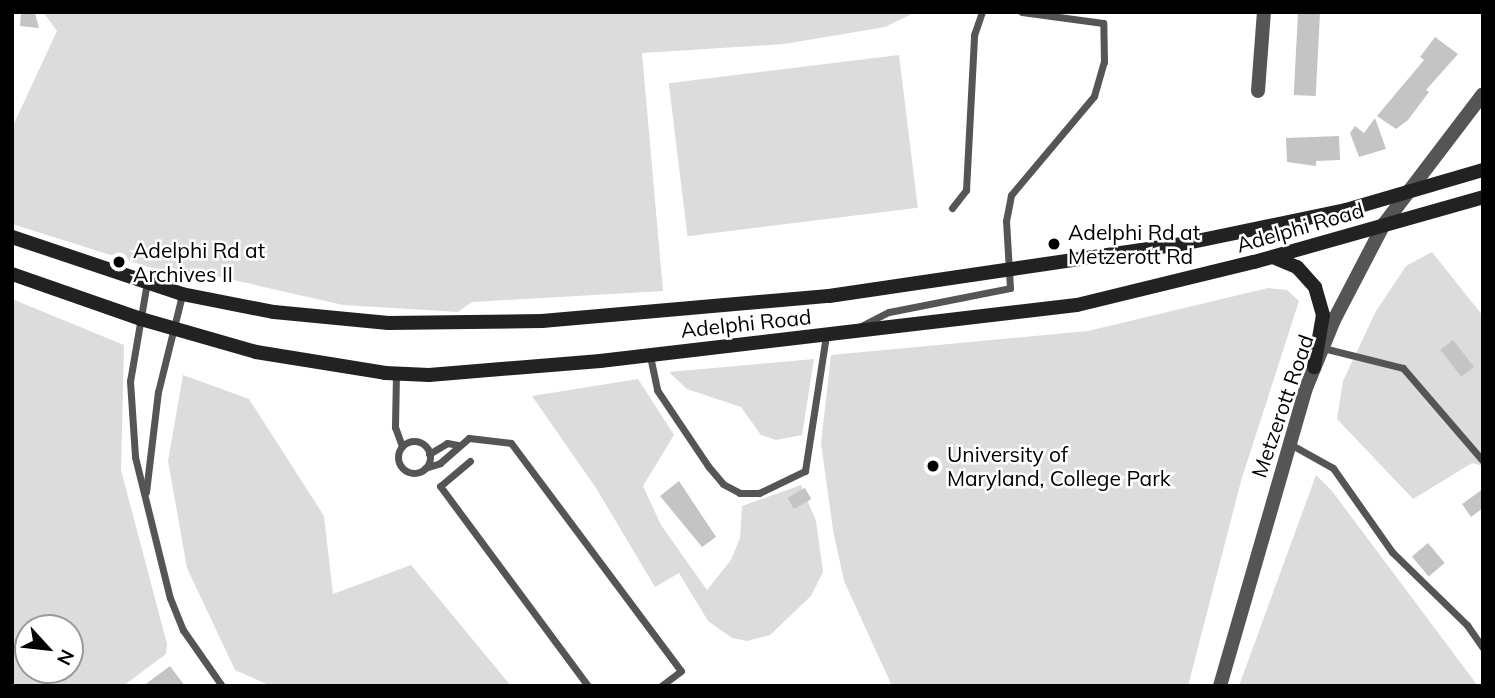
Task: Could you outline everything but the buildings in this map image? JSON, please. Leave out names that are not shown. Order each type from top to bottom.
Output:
[{"type":"main road","name":"Adelphi Road","points":[[12,237],[182,294],[330,321],[542,321],[829,296],[1187,243],[1406,193],[1483,170]]},
{"type":"main road","name":"Adelphi Road","points":[[12,274],[141,319],[256,352],[396,373],[521,369],[1077,305],[1273,257],[1483,197]]},
{"type":"main road","points":[[1273,257],[1297,267],[1314,287],[1323,315],[1314,367]]},
{"type":"street","points":[[1258,91],[1264,12]]},
{"type":"street","name":"Metzerott Road","points":[[1220,686],[1289,443],[1322,348],[1384,224],[1483,94]]},
{"type":"lane","points":[[952,208],[967,190],[974,35],[982,12]]},
{"type":"lane","points":[[848,333],[888,312],[1003,292],[1010,288],[1006,221],[1011,195],[1094,96],[1104,62],[1103,23],[1023,12]]},
{"type":"lane","points":[[147,282],[128,407],[145,500],[183,630],[222,686]]},
{"type":"lane","points":[[145,500],[158,392],[182,294]]},
{"type":"lane","points":[[650,355],[657,390],[708,466],[723,484],[740,493],[759,493],[804,471],[826,336]]},
{"type":"lane","points":[[1322,348],[1403,368],[1483,461]]},
{"type":"lane","points":[[396,373],[396,426],[402,446],[397,457],[402,469],[414,473],[440,463],[458,444],[468,438],[511,443],[681,671],[662,686]]},
{"type":"lane","points":[[402,446],[420,442],[429,454]]},
{"type":"lane","points":[[425,468],[429,454],[447,443],[458,444]]},
{"type":"lane","points":[[1289,443],[1334,468],[1392,552],[1467,625],[1483,648]]},
{"type":"lane","points":[[470,461],[440,486],[588,686]]},
{"type":"shaded area","points":[[43,12],[916,12],[885,27],[784,44],[642,53],[663,291],[472,302],[458,312],[343,305],[203,273],[171,274],[12,224],[12,128],[57,31]]},
{"type":"shaded area","points":[[899,55],[918,208],[687,236],[669,83]]},
{"type":"shaded area","points":[[1432,252],[1483,316],[1483,466],[1472,463],[1413,499],[1337,419],[1343,381],[1376,311],[1406,266]]},
{"type":"shaded area","points":[[1268,288],[1287,290],[1299,301],[1241,481],[1188,686],[892,686],[844,581],[833,530],[821,443],[831,355],[1088,331]]},
{"type":"shaded area","points":[[12,299],[124,345],[121,470],[167,644],[166,654],[123,686],[12,686]]},
{"type":"shaded area","points":[[814,359],[802,435],[776,440],[761,435],[741,407],[687,389],[669,372]]},
{"type":"shaded area","points":[[183,375],[249,399],[324,516],[333,594],[411,565],[511,686],[271,686],[235,670],[187,568],[168,461]]},
{"type":"shaded area","points":[[638,379],[674,435],[643,486],[661,525],[707,590],[731,560],[740,538],[742,506],[801,485],[816,521],[823,572],[811,596],[770,635],[747,641],[732,638],[708,621],[679,573],[655,587],[596,488],[532,396]]},
{"type":"shaded area","points":[[1316,475],[1332,491],[1478,686],[1239,686]]},
{"type":"place","name":"Adelphi Rd at Metzerott Rd","points":[[1054,244]]},
{"type":"place","name":"Adelphi Rd at Archives II","points":[[119,262]]},
{"type":"place","name":"University of Maryland, College Park","points":[[933,466]]}]
